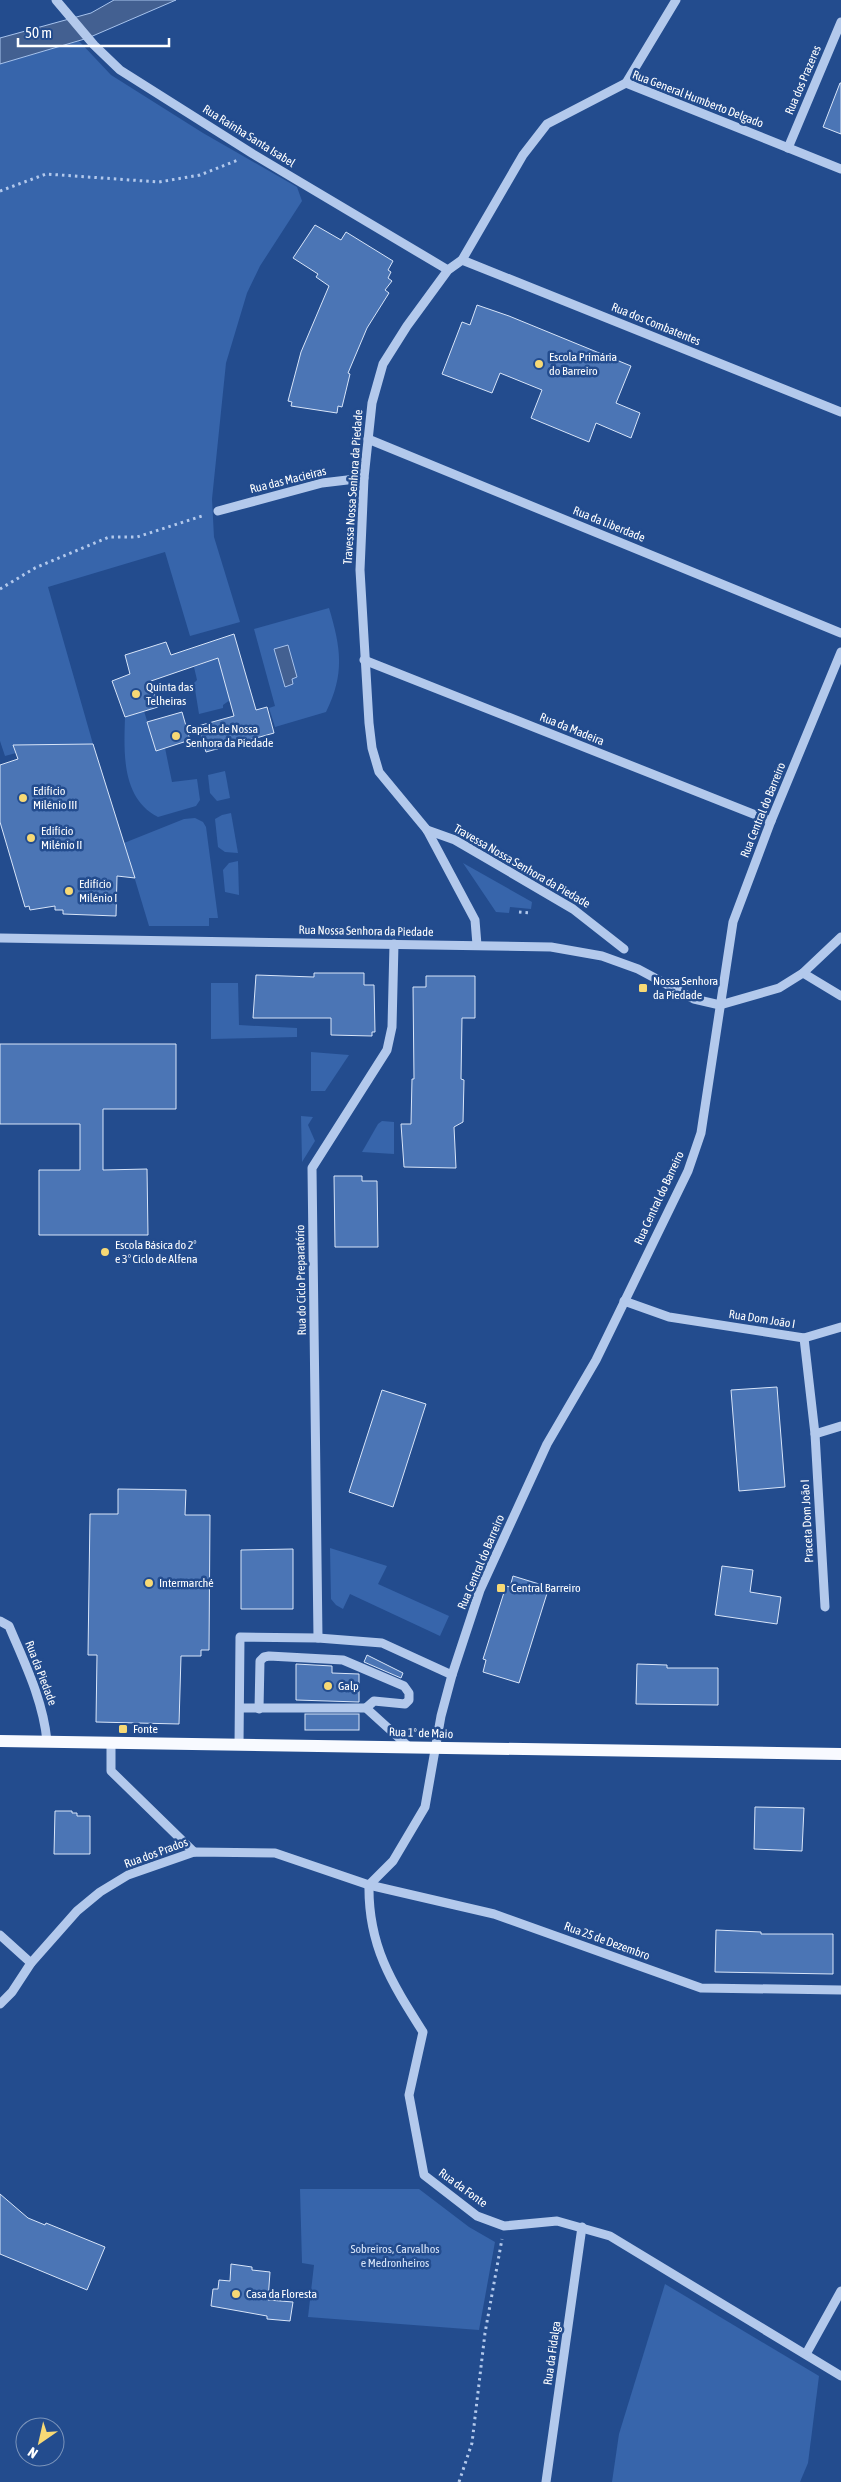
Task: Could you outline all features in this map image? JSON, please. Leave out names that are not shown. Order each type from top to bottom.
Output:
[{"type":"main road","name":"Rua 1º de Maio","points":[[0,1741],[841,1754]]},
{"type":"street","name":"Rua Rainha Santa Isabel","points":[[56,0],[94,45],[120,70],[252,154],[448,270]]},
{"type":"street","points":[[626,83],[676,0]]},
{"type":"street","name":"Rua dos Prazeres","points":[[788,148],[841,22]]},
{"type":"street","name":"Rua General Humberto Delgado","points":[[448,270],[462,260],[523,155],[547,124],[626,83],[841,168]]},
{"type":"street","name":"Rua dos Combatentes","points":[[462,260],[841,412]]},
{"type":"street","name":"Travessa Nossa Senhora da Piedade","points":[[448,270],[407,326],[383,364],[372,404],[368,439],[364,478],[360,570],[364,660],[370,731],[379,772],[427,830],[475,920],[477,945]]},
{"type":"street","name":"Rua da Liberdade","points":[[368,439],[841,633]]},
{"type":"street","name":"Rua das Macieiras","points":[[218,511],[322,483],[364,478]]},
{"type":"street","name":"Rua Central do Barreiro","points":[[369,1885],[393,1861],[424,1807],[452,1675],[480,1590],[547,1444],[596,1360],[688,1171],[701,1133],[733,922],[771,821],[841,652]]},
{"type":"street","name":"Rua da Madeira","points":[[364,660],[771,821]]},
{"type":"street","name":"Travessa Nossa Senhora da Piedade","points":[[427,830],[455,840],[573,909],[624,949]]},
{"type":"street","name":"Rua Nossa Senhora da Piedade","points":[[0,938],[552,947],[602,956],[638,969],[694,999],[720,1005]]},
{"type":"street","points":[[720,1005],[779,988],[802,973],[841,938]]},
{"type":"street","name":"Rua do Ciclo Preparatório","points":[[318,1638],[312,1168],[387,1050],[392,1027],[394,944]]},
{"type":"street","points":[[802,973],[841,996]]},
{"type":"street","name":"Rua Dom João I","points":[[624,1301],[669,1317],[804,1338],[815,1434]]},
{"type":"street","points":[[804,1338],[841,1327]]},
{"type":"street","points":[[815,1434],[841,1426]]},
{"type":"street","name":"Praceta Dom João I","points":[[815,1434],[825,1607]]},
{"type":"street","name":"Rua da Piedade","points":[[0,1621],[9,1626],[36,1693],[45,1719],[47,1741]]},
{"type":"street","points":[[239,1745],[240,1637],[318,1638],[382,1643],[452,1675]]},
{"type":"street","points":[[240,1708],[259,1709],[366,1708],[374,1701],[405,1704],[409,1700],[409,1693],[404,1686],[343,1660],[269,1656],[264,1657],[260,1661],[259,1709]]},
{"type":"street","points":[[366,1708],[409,1747]]},
{"type":"street","points":[[111,1742],[111,1771],[194,1852]]},
{"type":"street","name":"Rua dos Prados","points":[[0,2004],[12,1992],[30,1962],[77,1911],[100,1892],[128,1875],[194,1852],[275,1853],[369,1885]]},
{"type":"street","name":"Rua 25 de Dezembro","points":[[369,1885],[494,1914],[702,1988],[841,1990]]},
{"type":"street","name":"Rua da Fonte","points":[[369,1885],[369,1910],[382,1962],[392,1983],[423,2032],[409,2095],[424,2175],[477,2216],[504,2226],[557,2221],[610,2236],[841,2376]]},
{"type":"street","points":[[0,1935],[30,1962]]},
{"type":"street","name":"Rua da Fidalga","points":[[546,2482],[582,2227]]},
{"type":"street","points":[[806,2354],[841,2291]]},
{"type":"path","points":[[0,191],[46,174],[159,182],[200,175],[252,154]]},
{"type":"path","points":[[0,589],[35,568],[109,537],[137,537],[218,511]]},
{"type":"path","points":[[519,912],[530,913]]},
{"type":"path","points":[[459,2482],[472,2443],[484,2333],[504,2226]]},
{"type":"green space","points":[[79,41],[111,75],[203,133],[297,187],[302,201],[260,266],[247,293],[226,363],[212,499],[214,537],[240,622],[190,636],[165,552],[48,587],[93,744],[13,745],[16,753],[5,756],[0,741],[0,64]]},
{"type":"green space","points":[[329,608],[336,636],[339,661],[336,685],[326,712],[275,727],[269,708],[275,706],[254,629]]},
{"type":"green space","points":[[218,658],[230,700],[223,705],[223,708],[199,714],[194,683],[197,680],[194,667]]},
{"type":"green space","points":[[144,711],[156,750],[165,748],[172,782],[197,779],[200,800],[196,806],[158,817],[146,809],[137,798],[127,773],[125,717]]},
{"type":"green space","points":[[225,771],[230,798],[217,801],[210,793],[208,775]]},
{"type":"green space","points":[[231,813],[238,853],[225,852],[218,847],[215,819]]},
{"type":"green space","points":[[195,818],[203,822],[206,827],[218,918],[209,918],[209,926],[149,926],[124,843],[184,819]]},
{"type":"green space","points":[[238,861],[239,895],[225,892],[223,870],[229,863]]},
{"type":"green space","points":[[463,863],[532,902],[531,909],[510,907],[509,913],[496,912]]},
{"type":"green space","points":[[211,983],[238,983],[239,1025],[297,1028],[297,1037],[211,1039]]},
{"type":"green space","points":[[311,1052],[349,1055],[325,1091],[311,1091]]},
{"type":"green space","points":[[301,1116],[313,1117],[308,1125],[315,1141],[302,1162]]},
{"type":"green space","points":[[382,1121],[394,1122],[394,1154],[362,1152],[378,1124]]},
{"type":"green space","points":[[330,1548],[387,1566],[378,1584],[449,1616],[440,1636],[350,1594],[343,1609],[336,1605],[331,1599]]},
{"type":"green space","name":"Sobreiros, Carvalhos e Medronheiros","points":[[300,2189],[419,2189],[469,2227],[495,2242],[479,2330],[308,2317],[314,2265],[302,2263]]},
{"type":"green space","points":[[665,2284],[819,2376],[808,2463],[800,2482],[612,2482],[619,2434]]},
{"type":"shaded area","points":[[114,0],[176,0],[88,38],[0,64],[0,38],[91,13]]},
{"type":"shaded area","points":[[288,645],[297,677],[292,679],[293,684],[285,687],[274,649]]},
{"type":"building","points":[[841,83],[841,134],[823,127]]},
{"type":"building","points":[[315,225],[341,240],[346,232],[393,261],[388,270],[391,272],[388,278],[392,281],[385,290],[389,293],[367,328],[348,373],[350,374],[342,407],[338,406],[337,413],[291,406],[292,402],[288,401],[301,352],[329,286],[316,277],[318,274],[293,258]]},
{"type":"building","points":[[477,305],[509,316],[631,366],[616,403],[640,413],[631,438],[596,423],[589,442],[531,418],[542,390],[500,373],[492,393],[442,374],[462,322],[470,325]]},
{"type":"building","name":"Quinta das Telheiras","points":[[234,634],[256,710],[267,707],[274,733],[206,752],[198,726],[234,716],[218,658],[151,681],[158,707],[125,717],[112,681],[130,674],[125,655],[166,642],[171,655]]},
{"type":"building","points":[[182,712],[190,740],[156,751],[147,722]]},
{"type":"building","points":[[93,744],[135,878],[117,876],[116,916],[63,914],[63,910],[55,910],[55,906],[30,910],[29,906],[25,907],[0,822],[0,765],[18,759],[13,745]]},
{"type":"building","points":[[314,973],[364,973],[364,985],[374,985],[375,1032],[372,1032],[372,1036],[331,1035],[331,1018],[253,1018],[256,975],[314,977]]},
{"type":"building","points":[[426,976],[475,976],[475,1018],[462,1018],[461,1079],[464,1080],[463,1122],[454,1127],[456,1168],[404,1167],[401,1124],[411,1124],[412,1079],[414,1079],[413,987],[426,987]]},
{"type":"building","points":[[0,1044],[176,1044],[176,1109],[103,1109],[103,1170],[147,1169],[148,1235],[39,1235],[39,1170],[80,1170],[80,1124],[0,1124]]},
{"type":"building","points":[[334,1176],[362,1176],[362,1181],[377,1181],[378,1247],[335,1247]]},
{"type":"building","points":[[777,1387],[785,1487],[739,1491],[731,1390]]},
{"type":"building","points":[[382,1390],[426,1404],[393,1507],[349,1492]]},
{"type":"building","name":"Intermarché","points":[[118,1489],[186,1490],[185,1515],[210,1515],[209,1650],[201,1650],[201,1656],[181,1656],[179,1724],[96,1722],[97,1655],[88,1655],[90,1514],[118,1514]]},
{"type":"building","points":[[293,1549],[293,1609],[241,1609],[241,1550]]},
{"type":"building","points":[[722,1566],[753,1570],[750,1592],[781,1597],[777,1624],[715,1615]]},
{"type":"building","points":[[513,1576],[549,1587],[519,1683],[483,1672],[486,1660],[483,1659],[506,1586],[510,1587]]},
{"type":"building","points":[[367,1655],[403,1673],[401,1678],[364,1662]]},
{"type":"building","points":[[296,1664],[332,1666],[332,1673],[359,1674],[359,1702],[296,1700]]},
{"type":"building","points":[[637,1664],[667,1665],[667,1668],[718,1668],[718,1705],[636,1704]]},
{"type":"building","points":[[305,1714],[359,1714],[359,1730],[305,1730]]},
{"type":"building","points":[[755,1807],[804,1808],[802,1851],[754,1849]]},
{"type":"building","points":[[55,1811],[72,1811],[72,1813],[77,1813],[77,1816],[90,1816],[90,1854],[54,1854]]},
{"type":"building","points":[[716,1930],[761,1932],[761,1934],[833,1934],[833,1974],[715,1972]]},
{"type":"building","points":[[0,2194],[28,2218],[45,2225],[46,2223],[105,2247],[87,2290],[0,2254]]},
{"type":"building","name":"Casa da Floresta","points":[[231,2264],[252,2267],[252,2270],[270,2272],[268,2300],[293,2302],[290,2321],[267,2319],[267,2316],[211,2306],[213,2289],[218,2289],[219,2280],[230,2281]]},
{"type":"place","name":"Escola Primária do Barreiro","points":[[539,364]]},
{"type":"place","name":"Quinta das Telheiras","points":[[136,694]]},
{"type":"place","name":"Capela de Nossa Senhora da Piedade","points":[[176,736]]},
{"type":"place","name":"Edifício Milénio III","points":[[23,798]]},
{"type":"place","name":"Edifício Milénio II","points":[[31,838]]},
{"type":"place","name":"Edifício Milénio I","points":[[69,891]]},
{"type":"place","name":"Nossa Senhora da Piedade","points":[[643,988]]},
{"type":"place","name":"Escola Básica do 2º e 3º Ciclo de Alfena","points":[[105,1252]]},
{"type":"place","name":"Intermarché","points":[[149,1583]]},
{"type":"place","name":"Central Barreiro","points":[[501,1588]]},
{"type":"place","name":"Galp","points":[[328,1686]]},
{"type":"place","name":"Fonte","points":[[123,1729]]},
{"type":"place","name":"Casa da Floresta","points":[[236,2294]]}]
